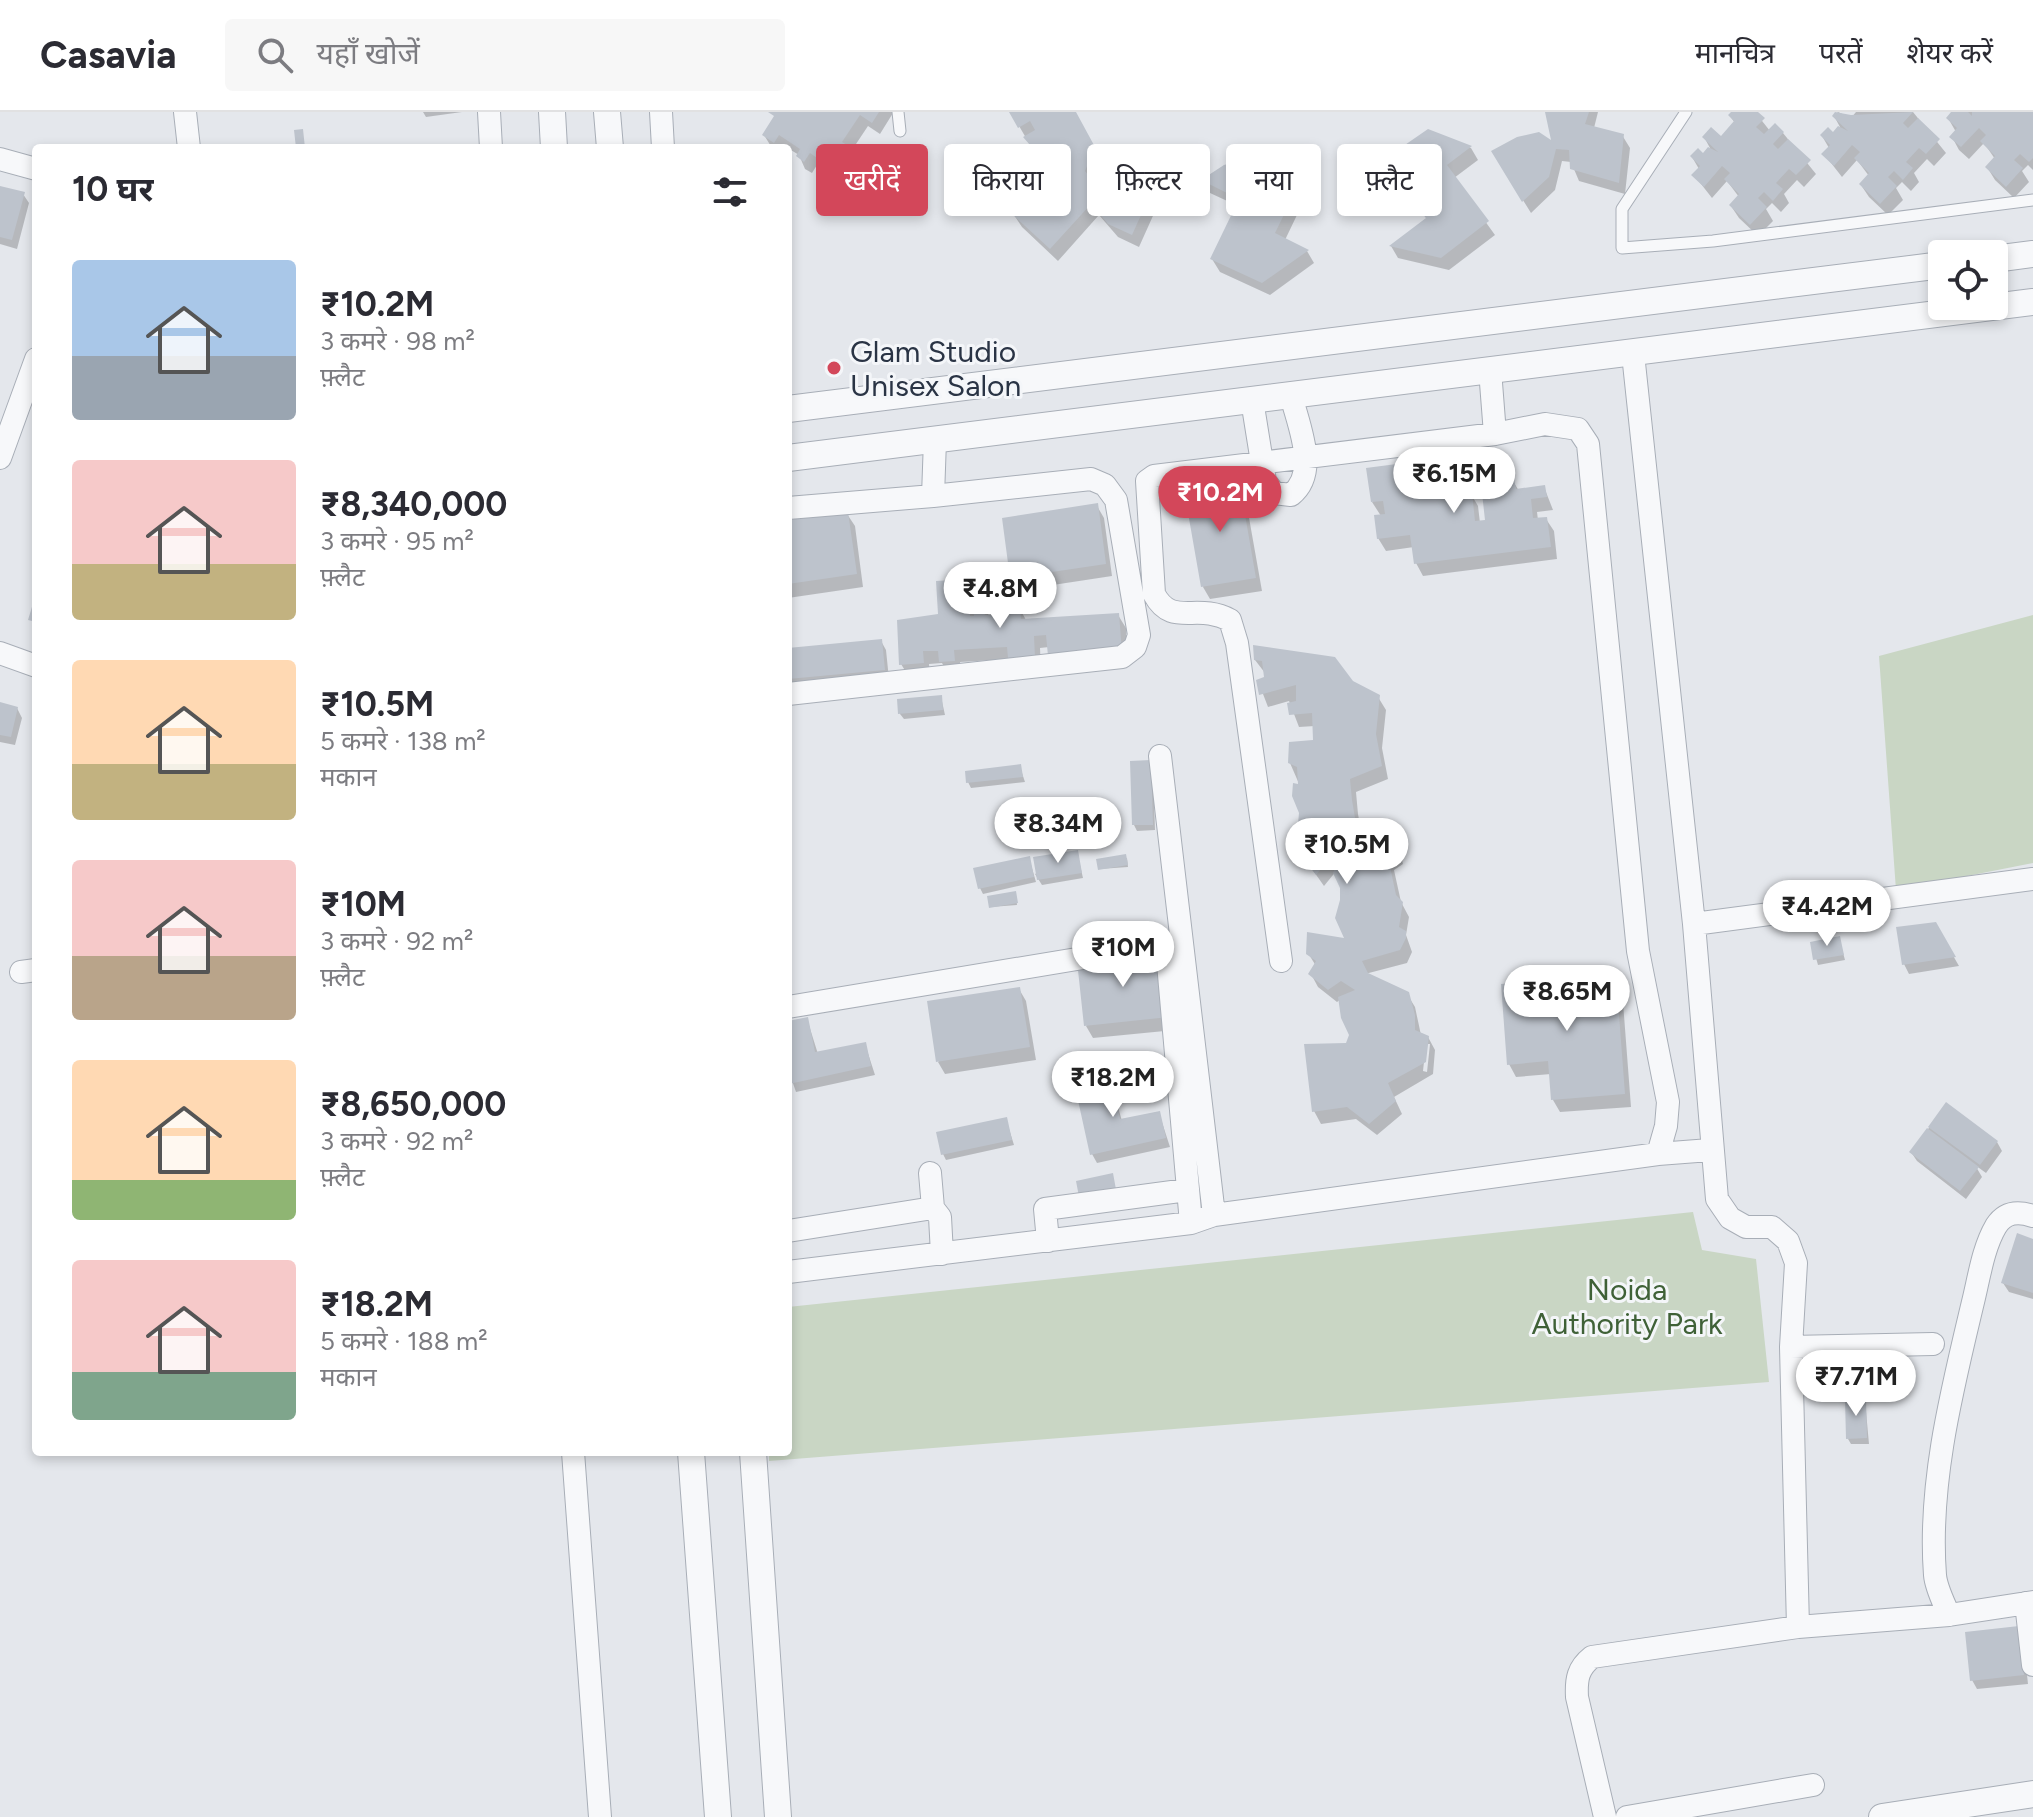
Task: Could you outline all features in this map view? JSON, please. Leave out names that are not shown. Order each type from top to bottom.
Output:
[{"type":"street","points":[[185,112],[189,144]]},
{"type":"street","points":[[489,112],[491,144]]},
{"type":"street","points":[[552,112],[554,144]]},
{"type":"street","points":[[607,112],[610,144]]},
{"type":"street","points":[[661,112],[663,144]]},
{"type":"street","points":[[0,159],[32,168]]},
{"type":"street","points":[[2008,257],[2033,254]]},
{"type":"street","points":[[792,409],[1928,267]]},
{"type":"street","points":[[792,458],[2033,302]]},
{"type":"street","points":[[1633,354],[1694,924],[1710,1150],[1717,1199],[1730,1218],[1746,1227],[1772,1227],[1788,1241],[1796,1263],[1791,1347],[1798,1627]]},
{"type":"street","points":[[0,458],[32,370]]},
{"type":"street","points":[[1490,370],[1495,434]]},
{"type":"street","points":[[0,390],[23,395]]},
{"type":"street","points":[[1252,400],[1265,481],[1274,493],[1291,495],[1302,486],[1305,457],[1291,395]]},
{"type":"street","points":[[1281,961],[1237,643],[1230,620],[1215,612],[1175,614],[1162,608],[1154,594],[1147,481],[1154,476],[1495,434],[1545,424],[1578,429],[1588,444],[1638,951],[1668,1102],[1666,1126],[1658,1154]]},
{"type":"street","points":[[933,496],[935,440]]},
{"type":"street","points":[[792,508],[1091,479],[1105,485],[1116,500],[1139,635],[1135,647],[1122,657],[792,694]]},
{"type":"street","points":[[0,653],[32,665]]},
{"type":"street","points":[[1160,756],[1214,1215]]},
{"type":"street","points":[[1694,924],[2029,884]]},
{"type":"street","points":[[792,1006],[1161,945],[1167,952],[1191,1223]]},
{"type":"street","points":[[792,1272],[1191,1223],[1214,1215],[1658,1154],[1710,1150]]},
{"type":"street","points":[[930,1173],[933,1208],[940,1217],[942,1254]]},
{"type":"street","points":[[1048,1241],[1045,1209],[1187,1190]]},
{"type":"street","points":[[792,1230],[933,1208]]},
{"type":"street","points":[[1949,1615],[1935,1579],[1936,1503],[1959,1360],[1983,1260],[1996,1226],[2007,1215],[2020,1211],[2033,1216]]},
{"type":"street","points":[[1791,1347],[1933,1344]]},
{"type":"street","points":[[573,1456],[600,1817]]},
{"type":"street","points":[[691,1456],[718,1817]]},
{"type":"street","points":[[753,1456],[778,1817]]},
{"type":"street","points":[[1605,1817],[1577,1697],[1576,1681],[1582,1665],[1592,1657],[1798,1627],[1949,1615],[2030,1602],[2033,1665]]},
{"type":"street","points":[[1627,1817],[1813,1785]]},
{"type":"street","points":[[1882,1817],[2033,1794]]},
{"type":"lane","points":[[898,112],[900,131]]},
{"type":"lane","points":[[1686,112],[1622,209],[1622,248],[1713,241],[2033,200]]},
{"type":"green space","points":[[2033,615],[2033,863],[1896,890],[1879,656]]},
{"type":"green space","name":"Noida Authority Park","points":[[1693,1212],[1702,1250],[1756,1259],[1769,1382],[769,1461],[769,1456],[792,1456],[792,1307]]},
{"type":"building","points":[[768,112],[879,112],[872,123],[860,115],[842,142],[845,144],[816,144],[816,157],[810,153],[804,162],[796,156],[800,149],[779,135],[774,143],[762,135],[774,116]]},
{"type":"building","points":[[1009,112],[1076,112],[1093,144],[1087,144],[1087,208],[1050,249],[1014,216],[1071,216],[1071,144],[1029,144],[1023,137],[1035,130],[1030,121],[1018,128]]},
{"type":"building","points":[[1545,112],[1589,112],[1585,124],[1624,134],[1619,183],[1570,169],[1569,150],[1556,149],[1549,177],[1522,202],[1491,151],[1517,137],[1539,132],[1551,140]]},
{"type":"building","points":[[1731,112],[1758,112],[1765,118],[1756,127],[1764,134],[1775,123],[1784,132],[1773,144],[1778,149],[1788,139],[1811,160],[1796,175],[1789,169],[1776,183],[1783,189],[1773,201],[1764,192],[1758,198],[1767,207],[1750,225],[1729,205],[1739,194],[1724,179],[1730,173],[1722,166],[1704,187],[1691,175],[1700,166],[1690,156],[1698,148],[1703,153],[1708,147],[1718,152],[1702,137],[1711,127],[1721,136],[1734,121],[1728,115]]},
{"type":"building","points":[[1835,112],[1851,115],[1913,112],[1903,123],[1908,128],[1918,118],[1940,139],[1926,154],[1919,148],[1906,162],[1913,168],[1903,180],[1894,171],[1888,177],[1897,186],[1880,204],[1859,184],[1869,173],[1854,158],[1860,152],[1852,145],[1834,166],[1821,154],[1830,145],[1820,135],[1828,127],[1833,132],[1838,126],[1848,131],[1832,116]]},
{"type":"building","points":[[1951,112],[1968,112],[1972,116],[1972,112],[2033,112],[2033,158],[2029,162],[2020,154],[2014,160],[2023,168],[2006,187],[1985,167],[1995,156],[1980,141],[1986,135],[1979,128],[1961,147],[1949,137],[1957,128],[1946,118]]},
{"type":"building","points":[[303,129],[305,144],[296,144],[294,130]]},
{"type":"building","points":[[1428,129],[1472,146],[1447,165],[1489,221],[1441,258],[1389,246],[1426,218],[1424,216],[1442,216],[1442,144],[1406,144]]},
{"type":"building","points":[[1224,165],[1226,192],[1210,184],[1210,174]]},
{"type":"building","points":[[0,186],[25,192],[12,240],[0,237]]},
{"type":"building","points":[[1101,216],[1141,216],[1132,235],[1108,224]]},
{"type":"building","points":[[1231,216],[1283,216],[1275,233],[1309,250],[1262,283],[1210,259]]},
{"type":"building","points":[[1435,459],[1440,496],[1472,492],[1475,521],[1485,520],[1481,484],[1514,479],[1516,489],[1545,485],[1547,497],[1531,499],[1533,518],[1547,517],[1551,547],[1414,564],[1410,535],[1377,539],[1374,515],[1385,514],[1383,501],[1371,502],[1366,468]]},
{"type":"building","points":[[1239,480],[1256,578],[1201,587],[1184,490]]},
{"type":"building","points":[[1098,503],[1106,564],[1010,578],[1002,518]]},
{"type":"building","points":[[848,512],[857,574],[792,583],[792,519]]},
{"type":"building","points":[[968,579],[970,616],[974,616],[973,604],[984,604],[985,615],[996,615],[995,606],[1020,605],[1021,619],[1119,613],[1122,652],[1048,656],[1046,635],[1034,636],[1035,657],[1008,658],[1007,647],[954,650],[955,661],[939,662],[938,651],[923,651],[924,663],[899,665],[897,620],[938,614],[936,581]]},
{"type":"building","points":[[882,639],[885,670],[792,679],[792,648]]},
{"type":"building","points":[[1253,645],[1335,657],[1353,681],[1380,695],[1376,734],[1382,766],[1350,779],[1352,800],[1357,830],[1365,836],[1393,833],[1397,851],[1388,857],[1396,895],[1403,902],[1399,927],[1406,931],[1406,938],[1400,950],[1362,961],[1368,973],[1409,992],[1415,1030],[1429,1036],[1426,1062],[1388,1083],[1396,1101],[1369,1124],[1347,1107],[1312,1112],[1304,1044],[1346,1043],[1349,1035],[1341,1018],[1338,997],[1355,990],[1341,981],[1328,990],[1308,974],[1316,961],[1306,954],[1307,932],[1344,938],[1335,918],[1340,900],[1340,888],[1333,873],[1336,865],[1331,857],[1316,875],[1297,850],[1307,849],[1306,834],[1297,835],[1299,813],[1292,796],[1293,783],[1298,784],[1297,767],[1288,763],[1289,742],[1313,740],[1312,713],[1289,715],[1287,703],[1296,701],[1296,685],[1259,695],[1256,680],[1264,677],[1262,661],[1254,660]]},
{"type":"building","points":[[942,695],[943,710],[898,714],[897,699]]},
{"type":"building","points":[[0,702],[18,707],[11,737],[0,735]]},
{"type":"building","points":[[1151,760],[1153,825],[1132,825],[1130,761]]},
{"type":"building","points":[[1021,764],[1023,777],[966,783],[965,771]]},
{"type":"building","points":[[1078,850],[1082,873],[1037,880],[1033,857]]},
{"type":"building","points":[[1126,854],[1128,865],[1098,870],[1096,859]]},
{"type":"building","points":[[1030,856],[1034,877],[978,889],[973,868]]},
{"type":"building","points":[[1016,891],[1018,903],[989,908],[987,896]]},
{"type":"building","points":[[1936,922],[1956,957],[1902,965],[1896,927]]},
{"type":"building","points":[[1840,936],[1844,955],[1813,960],[1810,942]]},
{"type":"building","points":[[1162,952],[1169,1017],[1084,1026],[1077,961]]},
{"type":"building","points":[[1616,975],[1625,1094],[1551,1100],[1548,1061],[1507,1065],[1501,984]]},
{"type":"building","points":[[1020,987],[1030,1047],[936,1062],[927,1001]]},
{"type":"building","points":[[808,1017],[815,1052],[866,1042],[871,1066],[792,1083],[792,1020]]},
{"type":"building","points":[[1110,1074],[1120,1119],[1160,1111],[1166,1138],[1090,1155],[1074,1082]]},
{"type":"building","points":[[1946,1102],[1998,1141],[1980,1165],[1928,1127]]},
{"type":"building","points":[[1007,1117],[1012,1140],[941,1155],[936,1132]]},
{"type":"building","points":[[1927,1128],[1979,1167],[1960,1191],[1909,1152]]},
{"type":"building","points":[[1113,1173],[1117,1195],[1080,1202],[1076,1181]]},
{"type":"building","points":[[2017,1233],[2033,1239],[2033,1293],[2001,1283]]},
{"type":"building","points":[[1866,1398],[1867,1438],[1846,1439],[1845,1399]]},
{"type":"building","points":[[2019,1626],[2024,1675],[1970,1681],[1965,1632]]},
{"type":"place","name":"Glam Studio Unisex Salon","points":[[834,368]]}]
